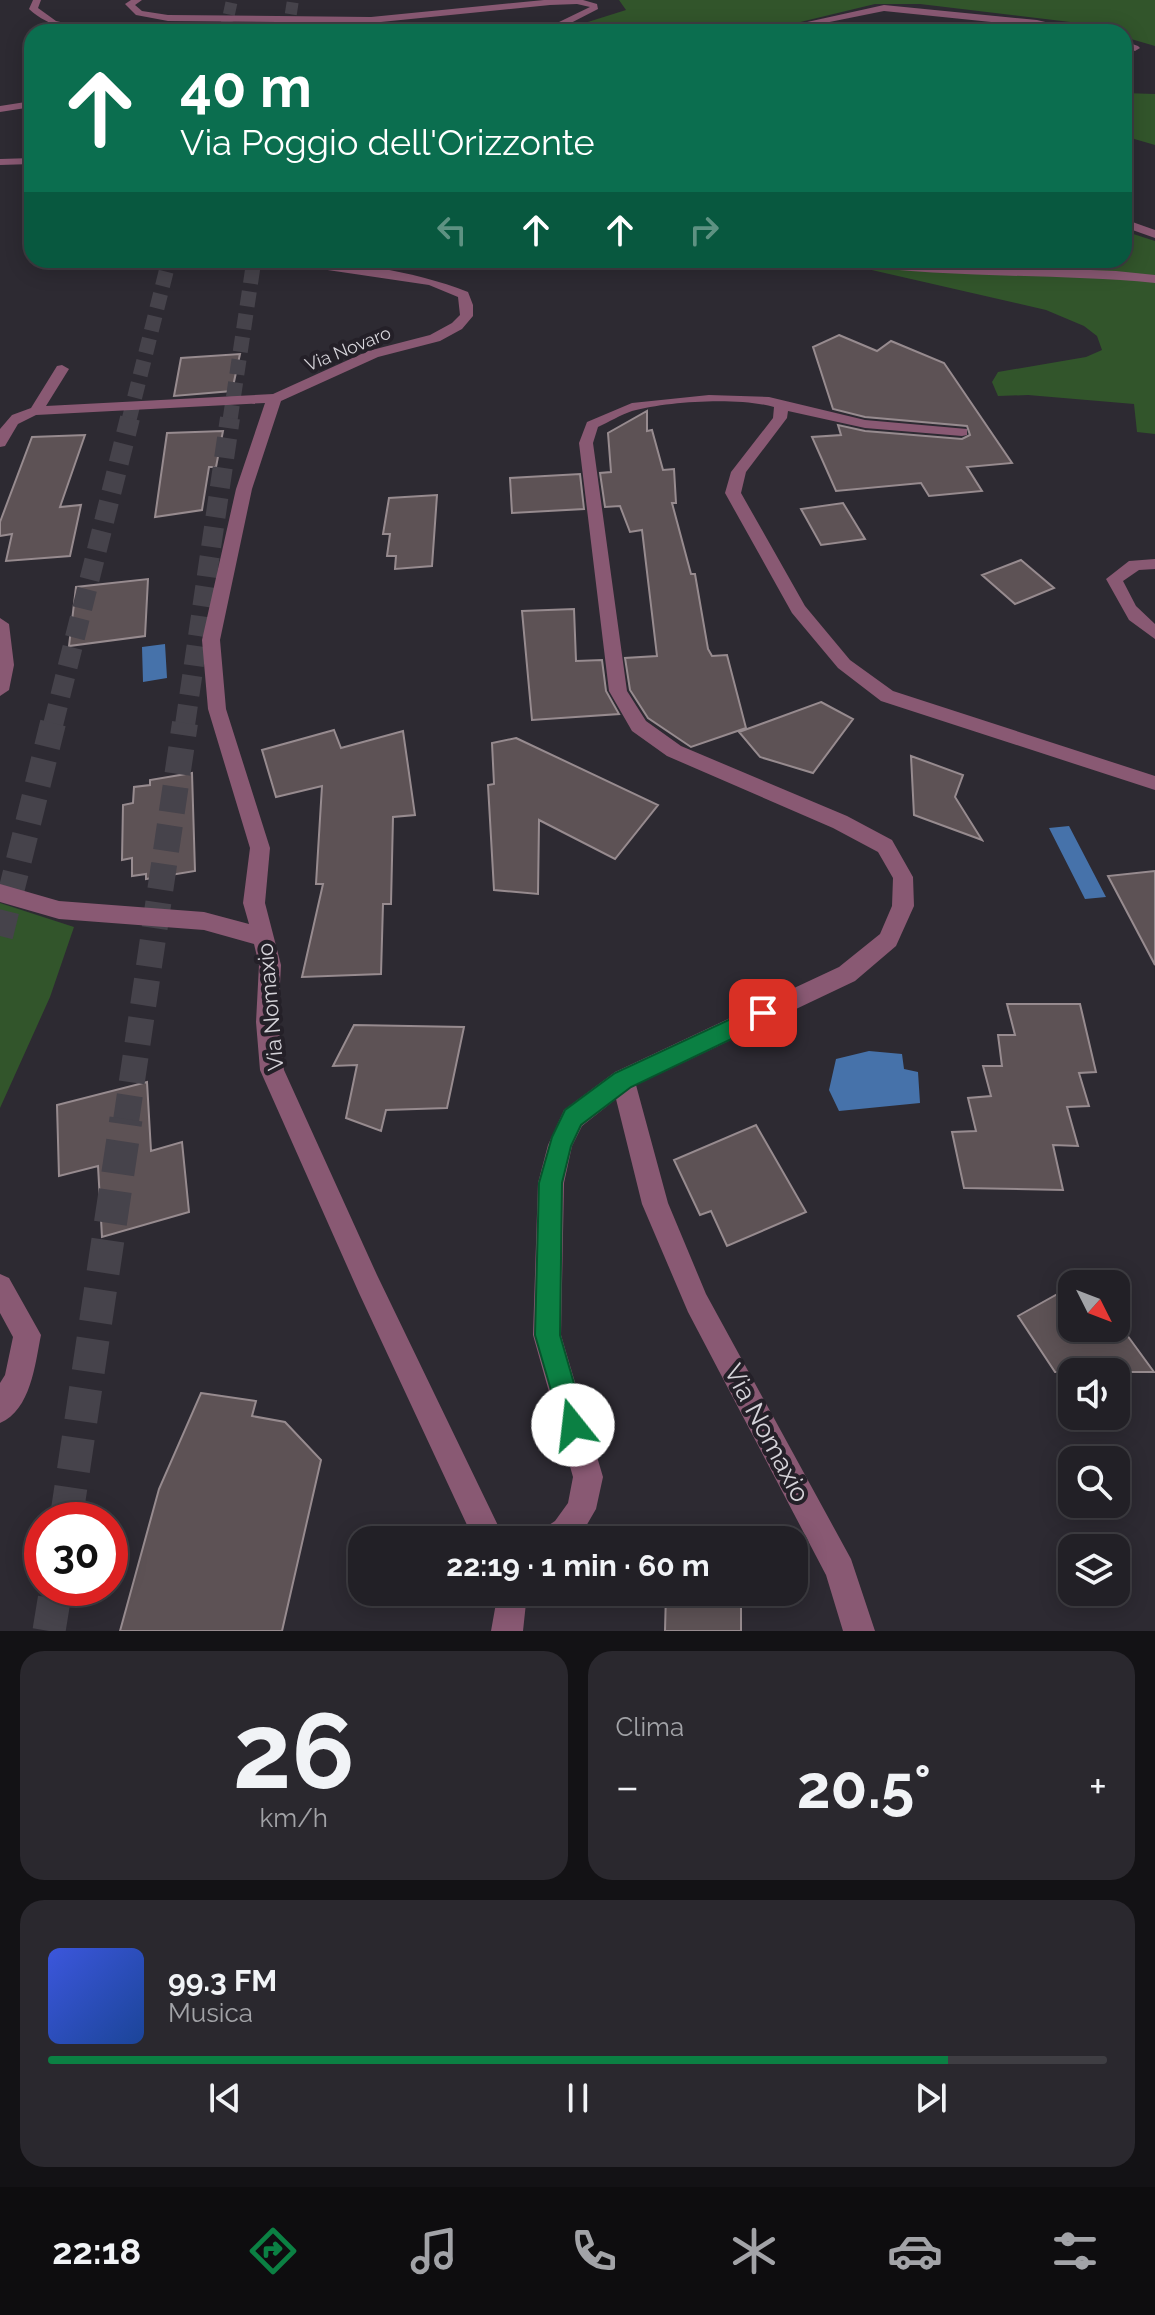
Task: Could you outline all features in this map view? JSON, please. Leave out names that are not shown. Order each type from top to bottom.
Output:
[{"type":"street","points":[[37,0],[33,9],[44,19],[65,24]]},
{"type":"street","points":[[138,0],[129,4],[131,9],[151,17],[245,20],[371,20],[550,2],[577,1],[594,6],[584,16],[553,24]]},
{"type":"street","points":[[806,24],[884,8],[1042,24]]},
{"type":"street","points":[[220,24],[245,20]]},
{"type":"street","points":[[0,109],[24,105]]},
{"type":"street","points":[[0,162],[24,161]]},
{"type":"street","points":[[1132,226],[1155,234]]},
{"type":"street","name":"Via Novaro","points":[[36,411],[192,405],[276,398],[373,354],[435,338],[457,326],[466,316],[467,305],[463,295],[441,284],[338,268]]},
{"type":"street","points":[[912,268],[1060,270],[1155,279]]},
{"type":"street","points":[[0,443],[9,422],[18,414],[36,411],[62,369]]},
{"type":"street","name":"Via Nomaxio","points":[[276,398],[270,407],[244,489],[211,640],[217,709],[260,848],[254,903],[270,965],[267,1022],[272,1070],[368,1284],[483,1526]]},
{"type":"street","points":[[570,1526],[581,1509],[588,1477],[547,1335],[551,1183],[560,1145],[573,1118],[623,1080],[847,974],[888,940],[903,906],[903,877],[885,846],[840,822],[674,751],[639,726],[618,691],[586,443],[592,425],[630,407],[707,400],[771,400],[865,424],[962,432]]},
{"type":"street","points":[[782,405],[780,418],[739,472],[733,493],[798,609],[844,664],[887,696],[1155,783]]},
{"type":"street","points":[[1155,564],[1135,565],[1114,579],[1134,619],[1155,633]]},
{"type":"street","points":[[0,624],[5,646],[4,680],[0,690]]},
{"type":"street","points":[[0,893],[59,910],[204,921],[265,938]]},
{"type":"street","name":"Via Nomaxio","points":[[623,1080],[655,1204],[697,1303],[840,1570],[859,1631]]},
{"type":"street","points":[[0,1287],[27,1335],[18,1380],[0,1409]]},
{"type":"street","points":[[507,1631],[511,1606]]},
{"type":"green space","points":[[619,0],[1155,0],[1155,46],[1132,39],[1132,24],[1077,24],[920,4],[875,4],[792,24],[581,24],[626,10]]},
{"type":"green space","points":[[1132,93],[1155,94],[1155,145],[1132,138]]},
{"type":"green space","points":[[1132,234],[1155,241],[1155,434],[1137,432],[1134,404],[1028,395],[998,396],[992,382],[998,372],[1086,357],[1102,350],[1097,336],[1084,326],[1046,310],[863,268],[1132,268]]},
{"type":"green space","points":[[0,903],[74,927],[50,997],[0,1108]]},
{"type":"water","points":[[165,644],[167,678],[143,682],[142,647]]},
{"type":"water","points":[[1069,826],[1106,897],[1085,899],[1049,828]]},
{"type":"water","points":[[869,1051],[902,1054],[904,1069],[918,1072],[920,1103],[839,1111],[829,1090],[836,1059]]},
{"type":"building","points":[[839,335],[877,351],[891,341],[944,363],[1012,463],[967,467],[982,491],[929,496],[921,483],[836,491],[812,437],[841,435],[838,425],[865,431],[962,439],[970,435],[967,426],[865,417],[833,409],[813,347]]},
{"type":"building","points":[[240,354],[232,391],[174,396],[181,358]]},
{"type":"building","points":[[647,411],[647,431],[652,430],[663,470],[674,469],[676,503],[672,503],[691,574],[695,574],[708,649],[712,656],[727,655],[746,728],[691,747],[648,718],[630,690],[625,658],[657,656],[642,530],[630,532],[620,506],[605,507],[600,473],[611,472],[608,433]]},
{"type":"building","points":[[223,431],[216,467],[209,467],[202,510],[155,517],[167,433]]},
{"type":"building","points":[[85,435],[60,507],[81,505],[70,556],[6,561],[12,534],[0,536],[0,522],[32,437]]},
{"type":"building","points":[[580,474],[584,509],[512,513],[510,478]]},
{"type":"building","points":[[437,495],[432,566],[395,569],[396,556],[387,556],[390,534],[383,534],[389,498]]},
{"type":"building","points":[[843,503],[865,539],[821,545],[801,509]]},
{"type":"building","points":[[1021,560],[1054,588],[1015,604],[982,575]]},
{"type":"building","points":[[148,579],[145,636],[69,646],[76,587]]},
{"type":"building","points":[[574,609],[576,661],[602,660],[606,691],[619,714],[532,720],[522,611]]},
{"type":"building","points":[[821,702],[853,719],[813,773],[760,757],[739,732]]},
{"type":"building","points":[[334,730],[341,748],[403,731],[415,815],[393,817],[391,904],[383,904],[381,974],[302,977],[323,884],[316,884],[322,786],[276,797],[262,750]]},
{"type":"building","points":[[516,738],[658,805],[615,859],[539,820],[538,894],[494,890],[488,785],[494,784],[492,743]]},
{"type":"building","points":[[911,756],[963,775],[955,797],[982,840],[914,815]]},
{"type":"building","points":[[192,773],[195,871],[146,879],[146,874],[132,876],[132,858],[122,860],[123,805],[133,803],[134,787],[150,785],[150,780]]},
{"type":"building","points":[[1155,871],[1155,965],[1108,876]]},
{"type":"building","points":[[1007,1004],[1080,1004],[1096,1072],[1079,1073],[1089,1106],[1067,1107],[1078,1146],[1053,1145],[1063,1190],[964,1188],[952,1132],[976,1131],[968,1098],[991,1096],[983,1066],[1002,1066],[998,1035],[1015,1035]]},
{"type":"building","points":[[354,1025],[464,1027],[447,1108],[386,1110],[381,1131],[346,1118],[357,1065],[333,1066]]},
{"type":"building","points":[[147,1082],[151,1151],[182,1142],[189,1212],[102,1237],[98,1166],[59,1176],[57,1105]]},
{"type":"building","points":[[756,1125],[806,1212],[727,1246],[711,1211],[700,1215],[674,1160]]},
{"type":"building","points":[[1058,1294],[1058,1342],[1130,1342],[1130,1339],[1154,1372],[1130,1372],[1130,1358],[1058,1358],[1058,1372],[1055,1372],[1018,1316]]},
{"type":"building","points":[[201,1393],[256,1401],[252,1416],[285,1422],[321,1460],[282,1631],[120,1631],[159,1489]]},
{"type":"building","points":[[666,1606],[741,1606],[741,1631],[665,1631]]},
{"type":"tunnel","points":[[227,24],[232,0]]},
{"type":"tunnel","points":[[289,24],[293,0]]},
{"type":"tunnel","points":[[129,420],[167,268]]},
{"type":"tunnel","points":[[230,420],[253,268]]},
{"type":"tunnel","points":[[53,725],[130,418]]},
{"type":"tunnel","points":[[185,725],[230,418]]},
{"type":"tunnel","points":[[0,936],[53,723]]},
{"type":"tunnel","points":[[126,1121],[185,723]]},
{"type":"tunnel","points":[[69,1502],[126,1119]]},
{"type":"tunnel","points":[[49,1631],[53,1606]]},
{"type":"route","points":[[573,1425],[547,1335],[551,1183],[560,1145],[573,1118],[623,1080],[763,1013]]}]
